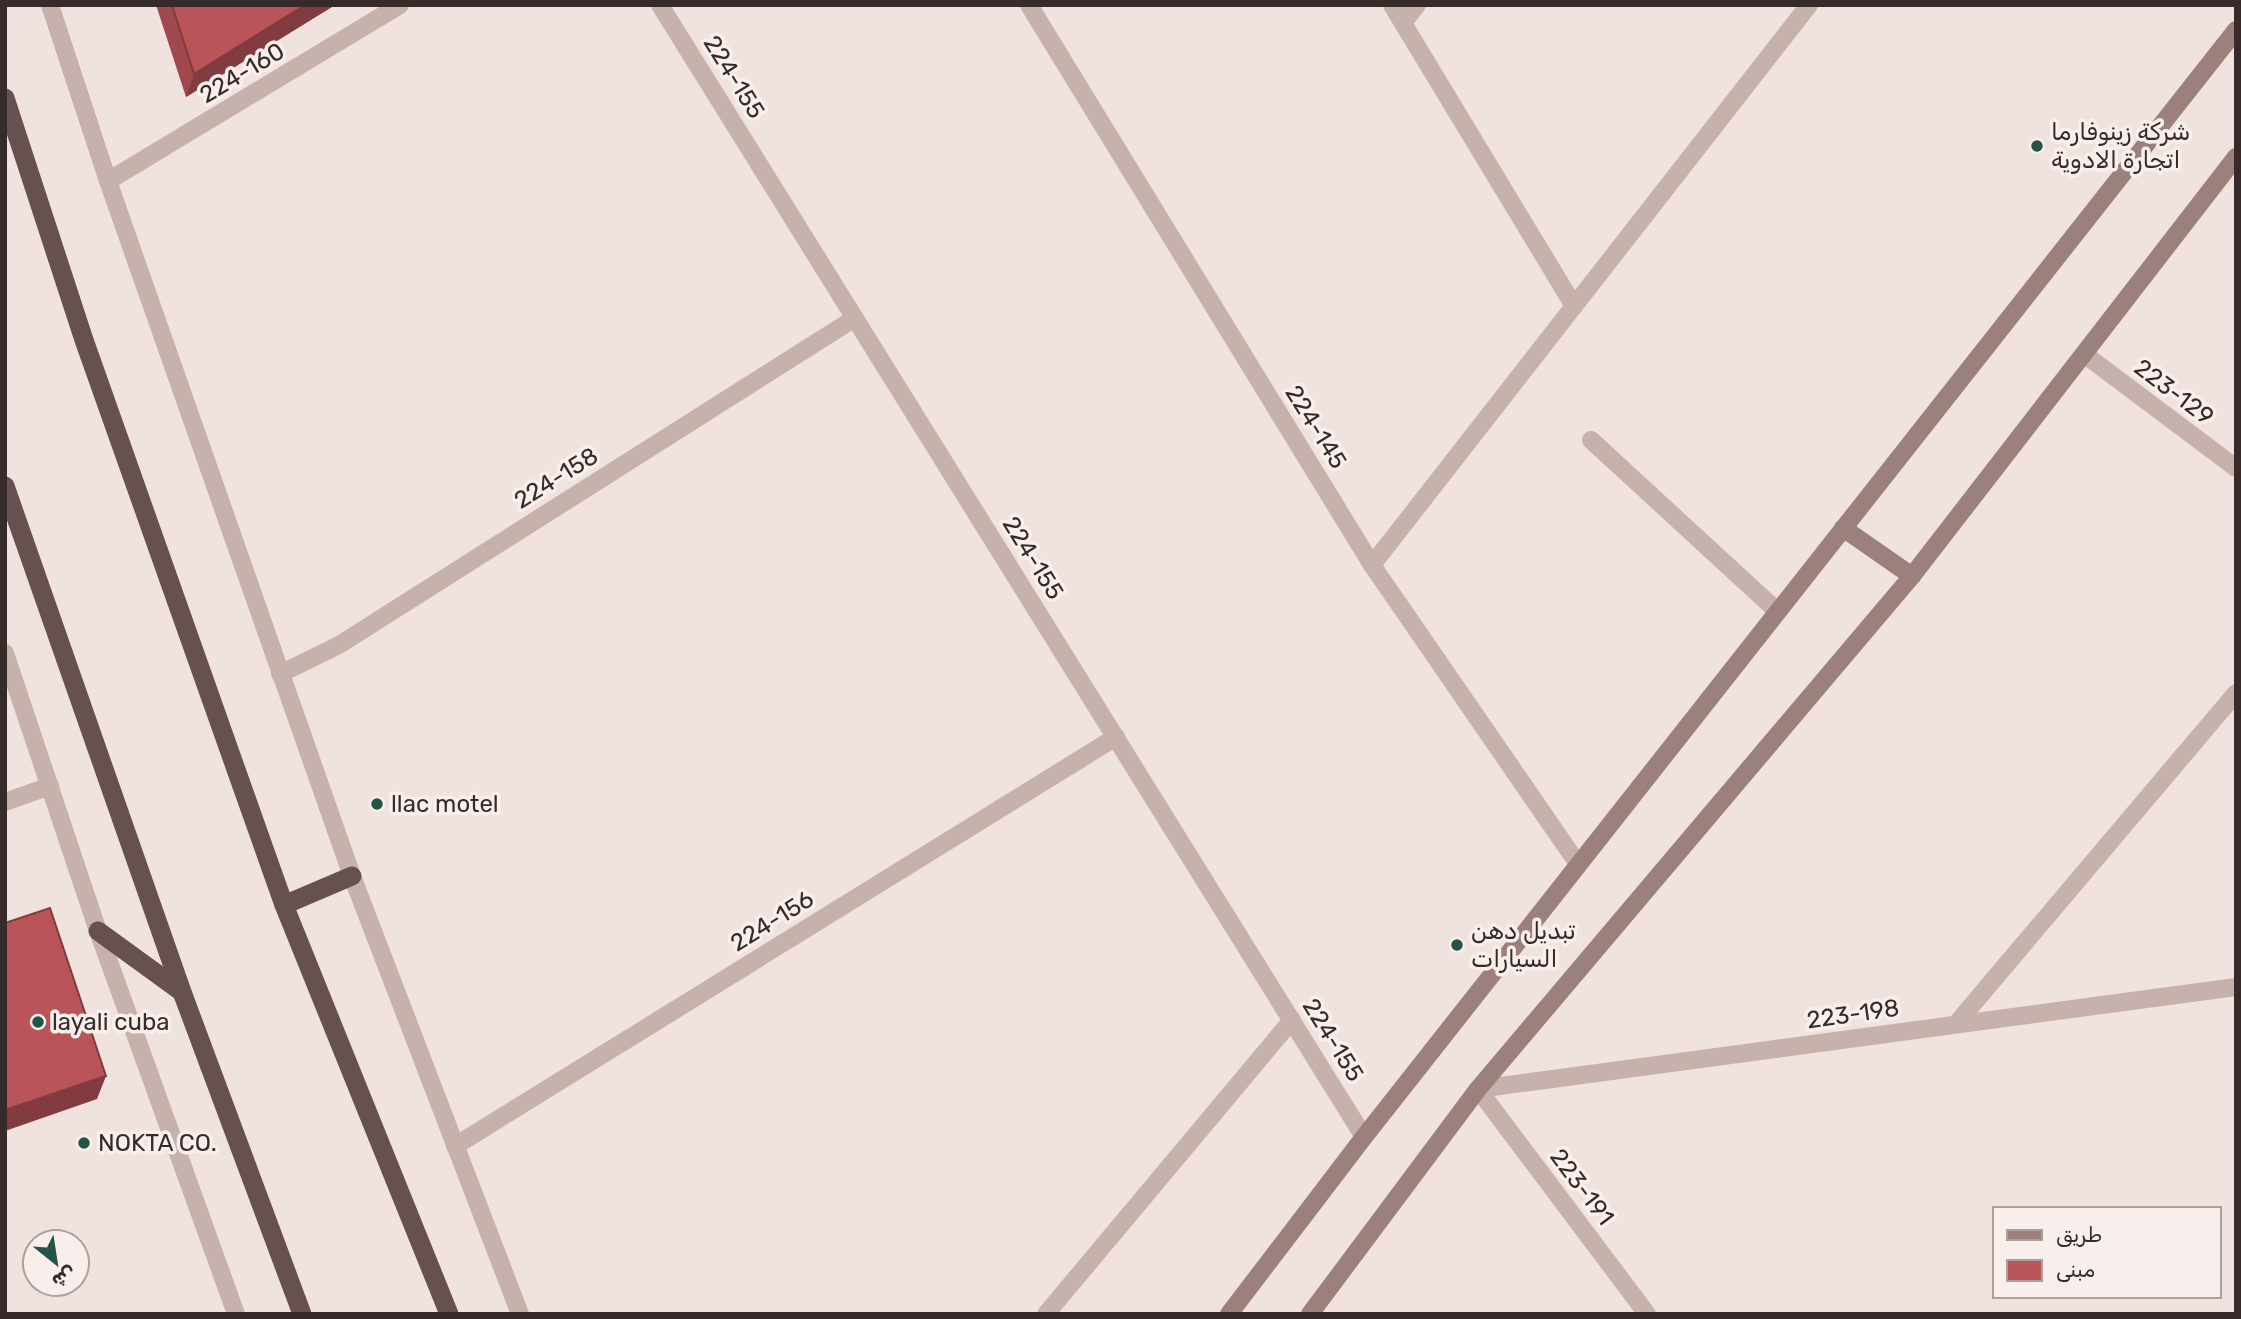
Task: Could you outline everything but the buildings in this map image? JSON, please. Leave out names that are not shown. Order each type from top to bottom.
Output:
[{"type":"highway","points":[[5,98],[85,340],[284,905],[449,1314]]},
{"type":"highway","points":[[5,486],[182,992],[302,1314]]},
{"type":"highway","points":[[284,905],[352,876]]},
{"type":"highway","points":[[97,931],[182,992]]},
{"type":"main road","points":[[1229,1314],[1578,864],[2236,30]]},
{"type":"main road","points":[[1310,1314],[1478,1089],[1912,576],[2236,157]]},
{"type":"main road","points":[[1843,528],[1912,576]]},
{"type":"street","points":[[50,5],[108,181],[352,876],[520,1314]]},
{"type":"street","name":"224-160","points":[[108,181],[400,5]]},
{"type":"street","name":"224-155","points":[[660,5],[1364,1137]]},
{"type":"street","name":"224-145","points":[[1028,5],[1372,565],[1578,864]]},
{"type":"street","points":[[1392,5],[1574,306]]},
{"type":"street","points":[[1403,23],[1417,5]]},
{"type":"street","points":[[1372,565],[1809,5]]},
{"type":"street","name":"224-158","points":[[280,674],[339,645],[855,318]]},
{"type":"street","name":"223-129","points":[[2084,354],[2236,468]]},
{"type":"street","points":[[1591,440],[1777,611]]},
{"type":"street","points":[[5,653],[97,931],[236,1314]]},
{"type":"street","points":[[1956,1024],[2236,693]]},
{"type":"street","name":"224-156","points":[[455,1146],[1116,737]]},
{"type":"street","points":[[5,802],[50,786]]},
{"type":"street","name":"223-198","points":[[1478,1089],[2236,986]]},
{"type":"street","points":[[1046,1314],[1292,1020]]},
{"type":"street","name":"223-191","points":[[1478,1089],[1647,1314]]},
{"type":"place","name":"شركة زينوفارما اتجارة الادوية","points":[[2037,146]]},
{"type":"place","name":"llac motel","points":[[377,804]]},
{"type":"place","name":"تبديل دهن السيارات","points":[[1457,945]]},
{"type":"place","name":"layali cuba","points":[[38,1022]]},
{"type":"place","name":"NOKTA CO.","points":[[84,1143]]}]
